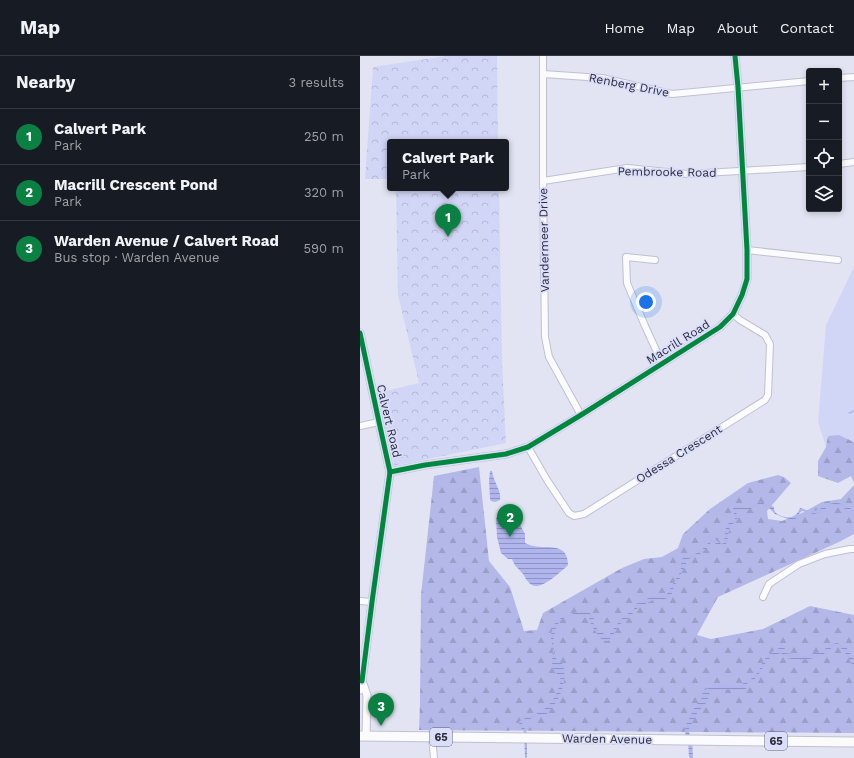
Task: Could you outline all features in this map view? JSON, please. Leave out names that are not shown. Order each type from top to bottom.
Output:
[{"type":"main road","name":"Warden Avenue","points":[[363,736],[854,742]]},
{"type":"street","name":"Vandermeer Drive","points":[[543,56],[545,337],[549,357],[581,415]]},
{"type":"street","name":"Macrill Road","points":[[390,472],[425,465],[506,454],[528,447],[720,327],[733,314],[748,279],[743,172],[735,56]]},
{"type":"street","name":"Renberg Drive","points":[[544,74],[602,78],[672,94],[806,81]]},
{"type":"street","points":[[842,78],[854,77]]},
{"type":"street","points":[[842,164],[854,162]]},
{"type":"street","name":"Pembrooke Road","points":[[543,181],[627,168],[688,174],[806,167]]},
{"type":"street","points":[[747,250],[838,260]]},
{"type":"street","points":[[655,260],[626,256],[627,283],[662,363]]},
{"type":"street","name":"Odessa Crescent","points":[[528,447],[569,513],[574,516],[584,514],[765,400],[768,395],[770,344],[765,335],[733,314]]},
{"type":"street","name":"Calvert Road","points":[[360,333],[390,472],[360,690]]},
{"type":"street","points":[[360,426],[379,422]]},
{"type":"street","points":[[763,598],[769,584],[799,564],[826,554],[854,549]]},
{"type":"street","points":[[360,601],[372,602]]},
{"type":"street","name":"Calvert Road","points":[[362,681],[367,695],[363,736]]},
{"type":"street","points":[[432,737],[434,758]]},
{"type":"green space","points":[[446,56],[497,56],[498,139],[387,139],[387,179],[365,179],[373,67]]},
{"type":"green space","points":[[396,191],[499,191],[502,361],[506,443],[394,466],[377,393],[419,383],[398,295]]},
{"type":"green space","points":[[854,267],[854,442],[839,435],[826,447],[818,422],[826,325]]},
{"type":"green space","points":[[839,435],[854,442],[854,483],[851,476],[838,483],[818,476],[818,461],[826,447],[828,436]]},
{"type":"green space","points":[[479,467],[489,561],[510,587],[524,631],[537,630],[543,613],[622,568],[644,559],[662,557],[678,548],[683,534],[710,509],[748,483],[778,475],[784,477],[791,483],[767,511],[768,519],[782,521],[802,513],[822,502],[841,499],[854,485],[854,534],[718,597],[697,635],[711,639],[763,629],[810,606],[854,615],[854,733],[419,730],[421,595],[434,476]]},
{"type":"shaded area","points":[[490,471],[492,471],[500,493],[500,500],[495,502],[491,501],[490,499]]},
{"type":"shaded area","points":[[760,502],[774,507],[774,511],[777,514],[787,517],[794,516],[800,508],[815,511],[833,503],[839,503],[854,510],[854,512],[836,505],[814,514],[802,511],[794,520],[775,514],[768,507],[760,504],[749,510],[736,509],[737,519],[730,527],[728,542],[721,546],[711,542],[707,548],[694,557],[686,560],[686,565],[680,578],[674,585],[673,592],[669,597],[663,600],[655,599],[635,610],[631,616],[619,625],[608,641],[600,638],[594,630],[588,615],[580,614],[562,619],[554,635],[553,646],[555,656],[558,661],[562,663],[564,669],[565,676],[562,691],[555,704],[546,714],[522,722],[527,733],[527,758],[525,758],[524,732],[519,725],[519,722],[542,711],[548,705],[558,691],[561,680],[554,671],[552,665],[553,647],[551,639],[555,623],[565,616],[582,611],[587,612],[595,617],[592,621],[598,631],[609,635],[622,618],[633,611],[636,604],[653,596],[663,596],[667,594],[680,572],[682,559],[684,556],[696,554],[711,539],[716,540],[721,544],[724,543],[726,526],[735,519],[733,508],[736,506],[750,508]]},
{"type":"shaded area","points":[[507,510],[511,510],[515,515],[525,534],[525,543],[533,546],[556,548],[565,553],[568,565],[544,584],[535,586],[530,584],[515,566],[512,559],[508,559],[501,553],[497,537],[496,518]]},
{"type":"shaded area","points":[[837,643],[846,647],[854,659],[854,668],[844,651],[836,646],[820,656],[808,659],[784,657],[781,653],[771,657],[768,660],[758,676],[746,685],[746,689],[719,689],[710,691],[706,703],[698,712],[689,728],[689,733],[692,739],[693,758],[689,758],[688,739],[685,731],[686,725],[695,706],[701,700],[703,691],[718,684],[739,686],[750,680],[757,673],[769,655],[773,651],[783,646],[785,648],[783,651],[784,653],[801,656],[820,652],[829,645]]},
{"type":"waterway","points":[[849,413],[854,411]]},
{"type":"cycle path","points":[[390,472],[425,465],[506,454],[528,447],[720,327],[733,314],[742,295],[747,279],[747,250],[735,56]]},
{"type":"cycle path","points":[[360,333],[390,472],[362,681]]},
{"type":"place","name":"Calvert Park","points":[[448,237]]},
{"type":"place","name":"Macrill Crescent Pond","points":[[510,537]]},
{"type":"place","name":"Warden Avenue / Calvert Road","points":[[381,726]]}]
